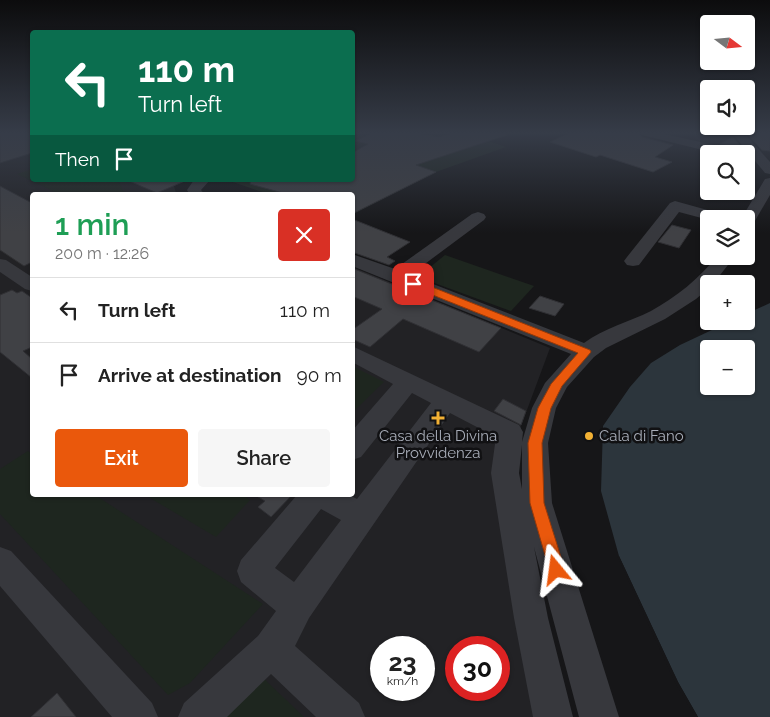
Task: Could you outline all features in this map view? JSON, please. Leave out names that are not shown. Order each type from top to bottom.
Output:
[{"type":"street","points":[[196,192],[194,190],[196,185],[200,182]]},
{"type":"street","points":[[753,210],[770,182]]},
{"type":"street","points":[[633,261],[675,206],[700,213]]},
{"type":"street","points":[[396,277],[478,217]]},
{"type":"street","points":[[355,260],[586,352]]},
{"type":"street","points":[[0,264],[30,284]]},
{"type":"street","points":[[553,717],[531,618],[505,473],[522,437],[544,408],[557,384],[586,352],[598,343],[658,315],[689,296],[711,276],[719,265]]},
{"type":"street","points":[[355,355],[522,437]]},
{"type":"street","points":[[355,446],[409,382]]},
{"type":"street","points":[[198,717],[271,649],[286,628],[297,606],[446,400]]},
{"type":"street","points":[[522,437],[537,503],[599,717]]},
{"type":"street","points":[[297,606],[253,571],[314,497]]},
{"type":"street","points":[[326,497],[362,516]]},
{"type":"street","points":[[0,562],[138,717]]},
{"type":"street","points":[[271,649],[345,717]]},
{"type":"shaded area","name":"Casa della Divina Provvidenza","points":[[0,166],[30,166],[30,182],[183,182],[174,186],[176,192],[30,192],[30,497],[355,497],[355,268],[550,348],[521,426],[514,474],[562,717],[0,717]]},
{"type":"shaded area","points":[[355,166],[452,166],[436,172],[355,213],[355,192],[262,192],[233,182],[355,182]]},
{"type":"shaded area","points":[[30,170],[30,180],[17,174]]},
{"type":"shaded area","points":[[34,182],[119,182],[125,192],[55,192]]},
{"type":"shaded area","points":[[445,255],[534,286],[511,311],[418,277]]},
{"type":"shaded area","points":[[770,303],[770,717],[698,717],[678,682],[619,556],[601,491],[603,426],[630,387],[651,363],[680,345],[712,330],[755,330],[755,310]]},
{"type":"shaded area","points":[[355,368],[384,382],[355,410]]},
{"type":"shaded area","points":[[28,451],[30,452],[30,497],[98,497],[263,604],[190,683],[168,695],[0,514],[0,469]]},
{"type":"shaded area","points":[[148,497],[246,497],[250,500],[216,537]]},
{"type":"shaded area","points":[[261,676],[304,717],[226,717]]},
{"type":"pier","points":[[617,556],[619,556],[678,682],[698,717],[695,717],[675,683]]},
{"type":"building","points":[[355,166],[420,166],[436,172],[355,212],[355,192],[279,192],[250,184],[250,182],[355,182]]},
{"type":"building","points":[[636,166],[664,166],[653,172]]},
{"type":"building","points":[[132,182],[182,182],[159,192],[155,192]]},
{"type":"building","points":[[0,186],[30,202],[30,263],[24,266],[0,250]]},
{"type":"building","points":[[355,220],[410,242],[387,257],[395,261],[389,265],[355,253]]},
{"type":"building","points":[[672,225],[691,230],[679,248],[658,242]]},
{"type":"building","points":[[355,269],[501,328],[479,352],[403,319],[370,347],[355,340],[355,328],[382,309],[355,297]]},
{"type":"building","points":[[12,290],[17,293],[22,291],[30,297],[30,348],[23,351],[30,357],[30,376],[0,352],[0,295]]},
{"type":"building","points":[[540,296],[564,304],[555,316],[529,308]]},
{"type":"building","points":[[503,399],[526,411],[521,425],[494,411]]},
{"type":"building","points":[[258,497],[290,497],[271,517],[258,507],[265,501]]},
{"type":"building","points":[[57,693],[76,717],[31,717]]},
{"type":"place","name":"Casa della Divina Provvidenza","points":[[438,418]]},
{"type":"place","name":"Cala di Fano","points":[[589,436]]},
{"type":"route","points":[[413,284],[586,352],[577,359],[557,384],[544,408],[535,443],[537,503],[556,570]]}]
